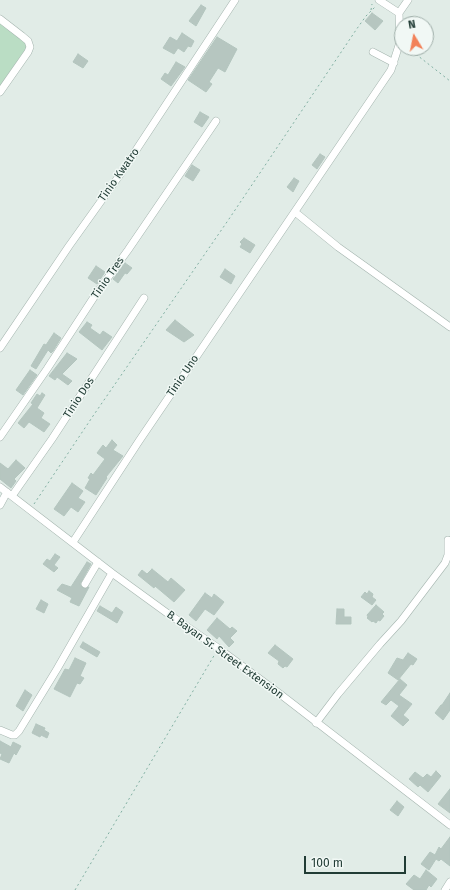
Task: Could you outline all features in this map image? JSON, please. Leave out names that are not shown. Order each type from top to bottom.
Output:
[{"type":"street","name":"Tinio Kwatro","points":[[0,348],[69,246],[119,176],[236,0]]},
{"type":"street","points":[[381,2],[399,13],[408,0]]},
{"type":"street","name":"Tinio Uno","points":[[73,542],[139,441],[391,70],[400,42],[399,13]]},
{"type":"street","points":[[0,19],[28,41],[30,47],[0,92]]},
{"type":"street","points":[[372,52],[394,63]]},
{"type":"street","name":"Tinio Tres","points":[[0,437],[96,294],[128,250],[216,121]]},
{"type":"street","points":[[295,212],[338,247],[449,325]]},
{"type":"street","name":"Tinio Dos","points":[[0,506],[52,439],[144,298]]},
{"type":"street","name":"B. Bayan Sr. Street Extension","points":[[0,487],[112,573],[218,648],[450,825]]},
{"type":"street","points":[[316,723],[338,694],[401,621],[445,563],[448,555],[448,540]]},
{"type":"street","points":[[85,584],[98,562]]},
{"type":"street","points":[[0,730],[12,735],[19,731],[57,669],[112,573]]},
{"type":"street","points":[[445,890],[450,882]]},
{"type":"path","points":[[371,11],[373,0]]},
{"type":"path","points":[[31,511],[37,498],[229,219],[342,50],[371,11],[381,2]]},
{"type":"path","points":[[418,56],[450,81]]},
{"type":"path","points":[[75,890],[218,648]]},
{"type":"green space","points":[[0,22],[25,42],[27,46],[0,86]]},
{"type":"building","points":[[201,5],[206,8],[196,26],[189,21]]},
{"type":"building","points":[[372,13],[383,21],[375,30],[365,21]]},
{"type":"building","points":[[182,33],[194,41],[191,47],[188,46],[184,52],[178,48],[174,54],[163,48],[170,37],[177,41]]},
{"type":"building","points":[[217,37],[237,49],[225,72],[218,68],[209,82],[212,84],[206,92],[188,80]]},
{"type":"building","points":[[78,54],[88,61],[83,68],[73,62]]},
{"type":"building","points":[[176,62],[185,67],[171,86],[161,79],[165,73],[168,75]]},
{"type":"building","points":[[200,112],[209,117],[202,127],[194,122]]},
{"type":"building","points":[[320,154],[325,157],[317,169],[312,165]]},
{"type":"building","points":[[192,165],[200,170],[193,181],[185,176]]},
{"type":"building","points":[[294,178],[299,181],[293,192],[287,187]]},
{"type":"building","points":[[244,238],[255,245],[250,253],[240,247],[242,244],[240,242]]},
{"type":"building","points":[[125,263],[132,268],[127,274],[125,273],[118,283],[113,279]]},
{"type":"building","points":[[96,266],[105,272],[97,284],[88,278]]},
{"type":"building","points":[[225,269],[235,276],[231,284],[220,277]]},
{"type":"building","points":[[175,320],[194,335],[184,342],[166,330]]},
{"type":"building","points":[[87,322],[92,325],[90,328],[100,335],[103,331],[112,337],[102,350],[79,332]]},
{"type":"building","points":[[54,333],[61,338],[51,353],[48,350],[36,369],[31,366],[44,344],[46,345]]},
{"type":"building","points":[[67,353],[77,359],[62,374],[72,381],[68,385],[57,377],[55,380],[49,376]]},
{"type":"building","points":[[30,370],[37,375],[23,395],[16,390]]},
{"type":"building","points":[[42,393],[45,395],[37,408],[44,413],[41,418],[50,424],[44,432],[29,422],[24,428],[18,423],[33,404],[31,403],[37,394],[40,396]]},
{"type":"building","points":[[112,440],[117,445],[113,450],[123,456],[106,477],[107,478],[96,495],[85,488],[90,479],[88,478],[91,473],[93,475],[105,459],[97,453],[103,445],[106,448]]},
{"type":"building","points":[[16,460],[25,468],[14,479],[16,481],[11,488],[0,479],[0,463],[8,469]]},
{"type":"building","points":[[72,483],[83,491],[78,498],[85,502],[78,512],[71,507],[64,516],[54,509]]},
{"type":"building","points":[[55,554],[60,557],[54,565],[58,568],[54,572],[43,564],[47,559],[50,561]]},
{"type":"building","points":[[87,562],[91,564],[80,584],[83,588],[89,587],[79,606],[70,602],[72,598],[57,590],[62,584],[71,587]]},
{"type":"building","points":[[152,569],[168,582],[171,578],[185,590],[174,602],[155,586],[154,588],[138,575],[142,570],[147,574]]},
{"type":"building","points":[[369,591],[373,594],[372,597],[376,600],[372,605],[361,597],[365,592],[367,594]]},
{"type":"building","points":[[205,593],[212,598],[214,594],[224,602],[214,615],[205,609],[196,621],[189,615]]},
{"type":"building","points":[[41,600],[48,604],[44,613],[36,609]]},
{"type":"building","points":[[376,605],[384,612],[382,614],[384,616],[376,623],[367,618],[367,615]]},
{"type":"building","points":[[100,606],[112,613],[116,607],[123,612],[117,623],[97,611]]},
{"type":"building","points":[[337,609],[344,609],[344,617],[351,617],[351,624],[336,624]]},
{"type":"building","points":[[217,618],[230,629],[232,627],[237,631],[230,638],[234,642],[229,647],[219,636],[217,639],[207,630]]},
{"type":"building","points":[[83,642],[100,652],[97,657],[80,647]]},
{"type":"building","points":[[275,645],[293,659],[287,667],[285,666],[283,668],[278,664],[279,661],[268,653]]},
{"type":"building","points":[[408,653],[417,659],[398,680],[388,673],[397,658],[403,660]]},
{"type":"building","points":[[75,658],[86,663],[80,676],[84,678],[80,684],[77,683],[70,697],[54,689],[65,669],[69,670]]},
{"type":"building","points":[[400,679],[407,685],[399,695],[412,704],[403,715],[409,720],[403,726],[391,716],[399,706],[391,700],[386,705],[381,702]]},
{"type":"building","points":[[25,690],[32,695],[23,711],[16,706]]},
{"type":"building","points":[[450,693],[450,710],[443,720],[435,713]]},
{"type":"building","points":[[36,724],[45,728],[44,730],[49,733],[47,738],[41,735],[40,737],[32,733]]},
{"type":"building","points":[[0,741],[11,747],[13,742],[21,746],[16,755],[14,753],[9,763],[0,759],[2,754],[0,753]]},
{"type":"building","points":[[436,771],[441,776],[428,792],[420,785],[418,787],[409,779],[415,772],[423,778],[427,774],[431,777]]},
{"type":"building","points":[[450,789],[450,813],[438,804]]},
{"type":"building","points":[[397,801],[404,807],[398,816],[390,810]]},
{"type":"building","points":[[450,837],[450,866],[441,859],[439,861],[436,859],[429,870],[421,864],[430,852],[435,855],[439,847],[441,849]]},
{"type":"building","points":[[426,870],[437,879],[431,887],[429,885],[426,890],[414,890],[406,884],[414,875],[420,879]]}]
